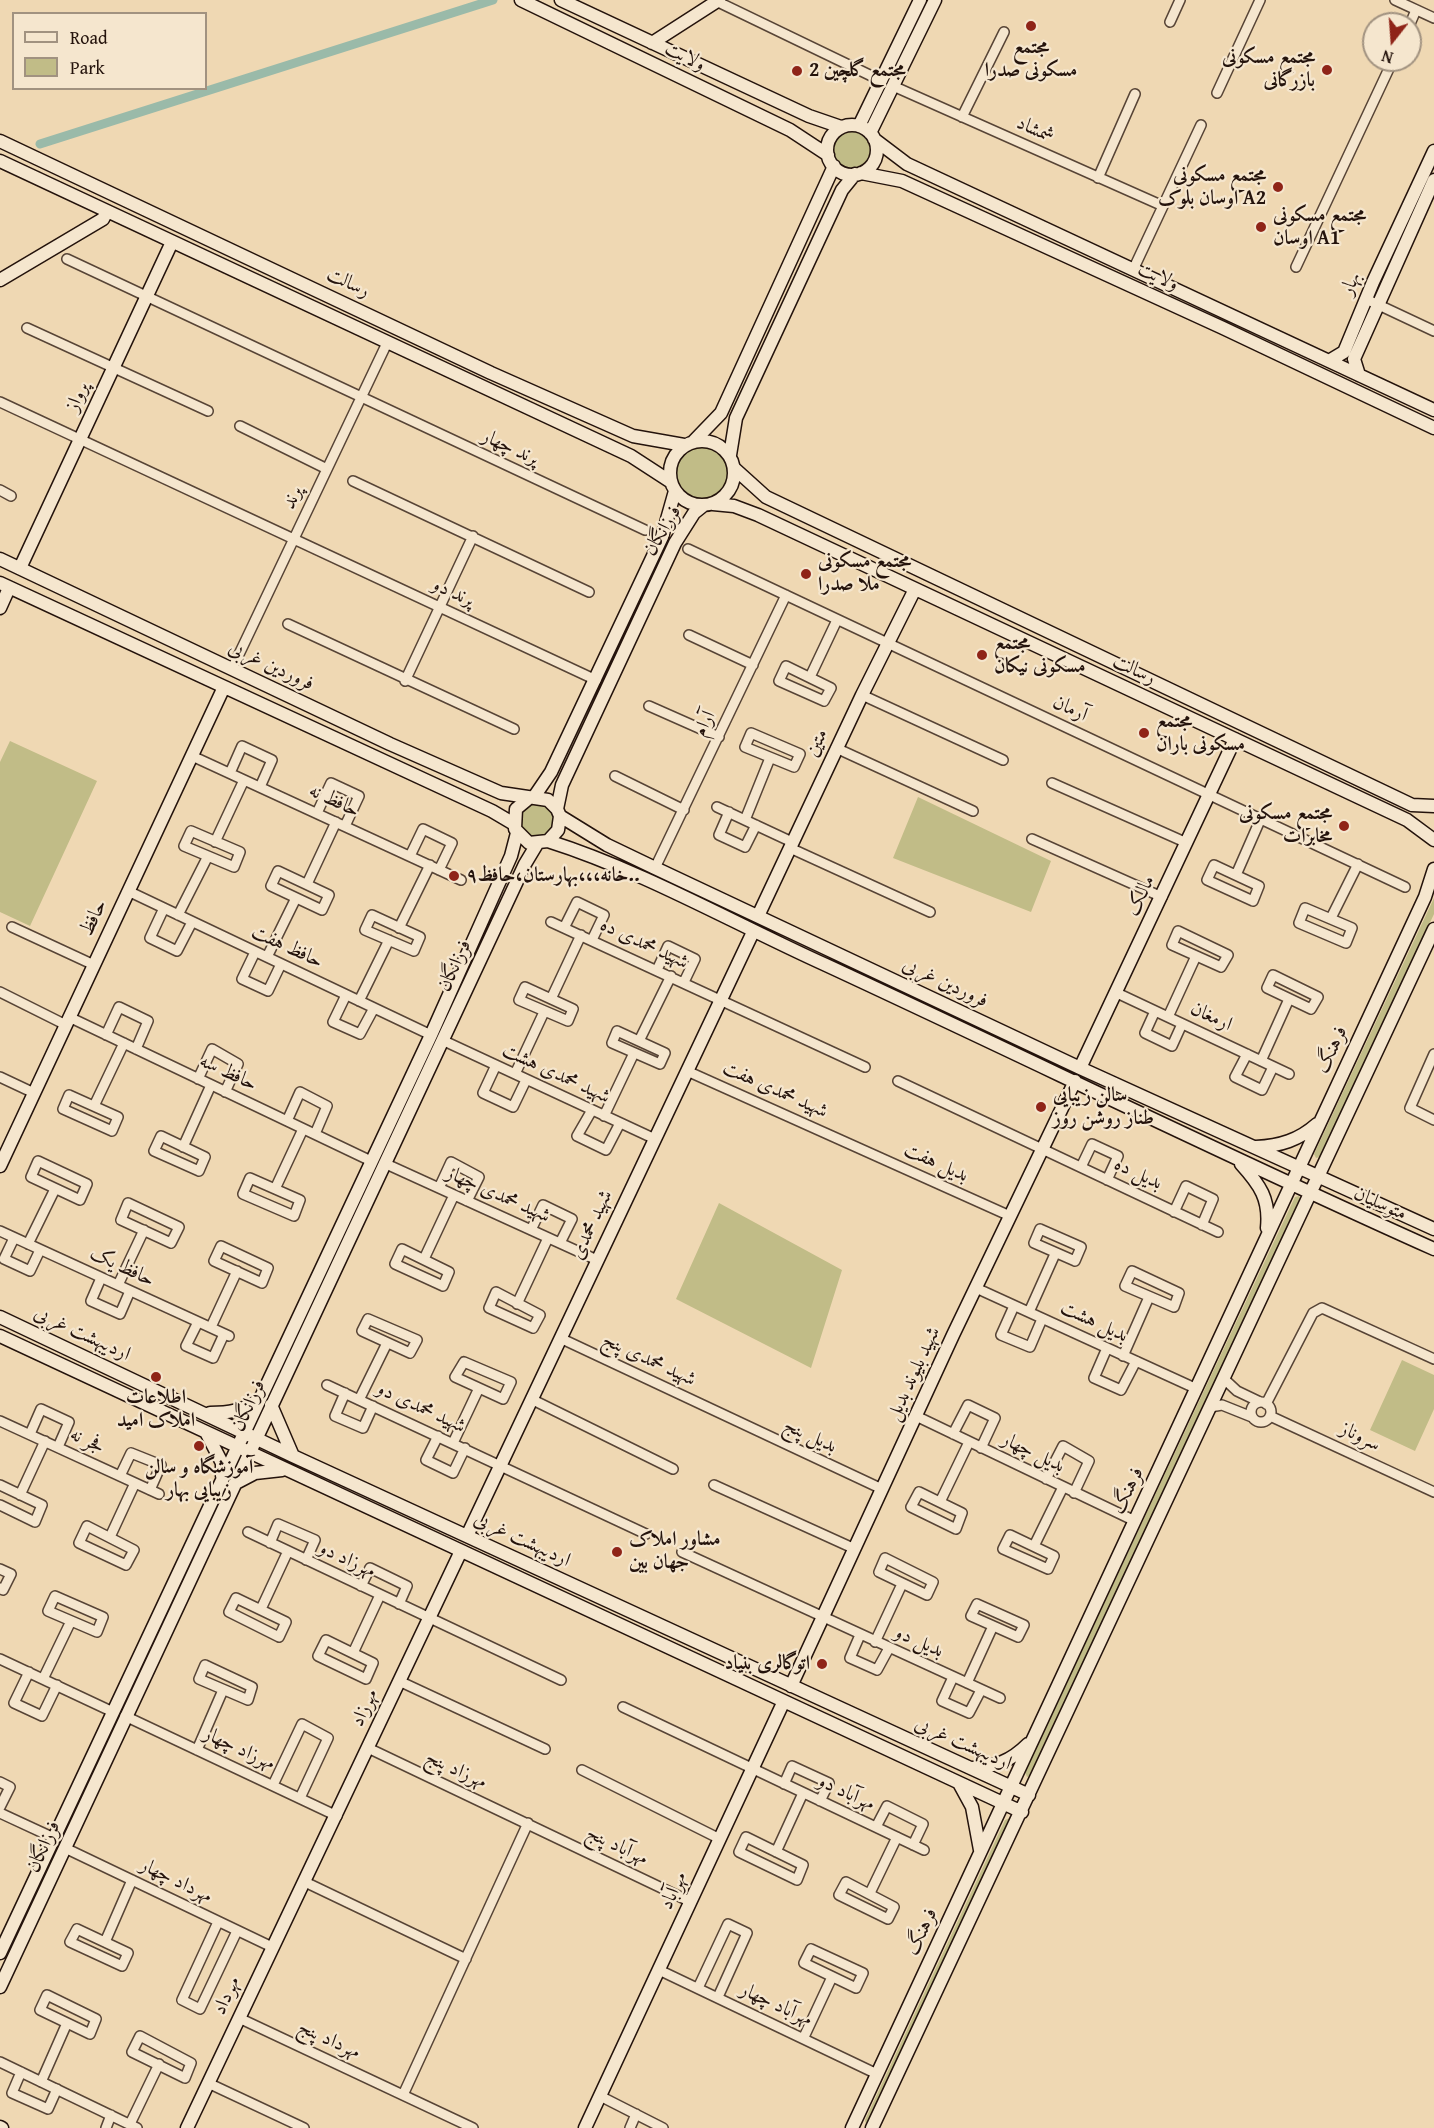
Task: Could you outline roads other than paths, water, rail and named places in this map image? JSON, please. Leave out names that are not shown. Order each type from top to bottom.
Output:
[{"type":"street","name":"ولایت","points":[[521,0],[790,130],[831,161]]},
{"type":"street","name":"ولایت","points":[[561,0],[809,116],[841,127]]},
{"type":"street","points":[[652,43],[716,0]]},
{"type":"street","name":"شمشاد","points":[[716,0],[887,83],[1163,206]]},
{"type":"street","points":[[868,133],[841,127],[829,139],[831,161],[721,413],[672,461],[673,486],[693,504],[709,505],[729,492],[735,469],[730,455],[736,418],[842,190],[875,159],[868,133],[920,0]]},
{"type":"street","points":[[887,83],[935,0]]},
{"type":"street","points":[[1170,22],[1180,0]]},
{"type":"street","points":[[1216,93],[1260,0]]},
{"type":"street","points":[[1395,0],[1434,18]]},
{"type":"street","points":[[962,117],[1004,32]]},
{"type":"street","points":[[1296,267],[1387,72]]},
{"type":"street","points":[[1098,178],[1135,94]]},
{"type":"street","points":[[1133,270],[1201,125]]},
{"type":"street","name":"ولایت","points":[[868,133],[907,164],[1434,410]]},
{"type":"street","name":"رسالت","points":[[0,141],[491,373],[633,436],[689,443]]},
{"type":"street","name":"بهار","points":[[1329,361],[1344,352],[1434,151]]},
{"type":"street","name":"رسالت","points":[[0,161],[631,456],[673,486]]},
{"type":"street","points":[[831,161],[843,173],[858,174]]},
{"type":"street","name":"ولایت","points":[[858,174],[903,181],[1223,328],[1434,429]]},
{"type":"street","name":"بهار","points":[[1359,375],[1354,359],[1434,180]]},
{"type":"street","points":[[0,280],[103,219],[107,211]]},
{"type":"street","name":"پرواز","points":[[20,568],[172,242]]},
{"type":"street","name":"پرند چهار","points":[[67,259],[645,530]]},
{"type":"street","points":[[1366,299],[1434,331]]},
{"type":"street","points":[[27,327],[208,411]]},
{"type":"street","name":"پرند","points":[[232,669],[387,342]]},
{"type":"street","name":"پرند دو","points":[[0,402],[596,680]]},
{"type":"street","points":[[240,426],[327,469]]},
{"type":"street","points":[[689,443],[711,441],[730,455]]},
{"type":"street","name":"رسالت","points":[[735,469],[766,497],[798,513],[1412,805],[1434,807]]},
{"type":"street","points":[[353,481],[589,592]]},
{"type":"street","name":"فرزانگان","points":[[531,798],[551,772],[662,537],[673,486]]},
{"type":"street","points":[[0,490],[11,496]]},
{"type":"street","name":"رسالت","points":[[709,505],[734,507],[758,515],[1407,820],[1434,840]]},
{"type":"street","name":"فرزانگان","points":[[559,812],[562,785],[675,543],[694,513],[709,505]]},
{"type":"street","points":[[405,681],[473,537]]},
{"type":"street","name":"آرمان","points":[[688,549],[1405,887]]},
{"type":"street","name":"فروردین غربی","points":[[0,559],[501,793],[531,798]]},
{"type":"street","points":[[0,608],[5,585]]},
{"type":"street","name":"فروردین غربی","points":[[5,585],[492,811],[515,829]]},
{"type":"street","name":"متین","points":[[758,916],[836,748],[915,589]]},
{"type":"street","name":"آرام","points":[[656,868],[786,595]]},
{"type":"street","points":[[810,677],[837,620]]},
{"type":"street","points":[[288,624],[405,681],[514,729]]},
{"type":"street","points":[[689,635],[753,665]]},
{"type":"street","points":[[786,666],[810,677],[831,688],[824,701],[779,681],[786,666]]},
{"type":"street","name":"حافظ","points":[[2,1158],[224,687]]},
{"type":"street","points":[[862,695],[1003,760]]},
{"type":"street","points":[[649,706],[719,736]]},
{"type":"street","points":[[751,733],[800,754],[794,767],[770,758],[745,747],[751,733]]},
{"type":"street","name":"مالک","points":[[1080,1068],[1235,739]]},
{"type":"street","points":[[230,773],[242,746],[272,760],[260,787]]},
{"type":"street","points":[[836,748],[973,811]]},
{"type":"street","name":"حافظ نه","points":[[192,756],[461,880]]},
{"type":"street","points":[[745,820],[770,758]]},
{"type":"street","points":[[615,776],[684,810]]},
{"type":"street","points":[[215,842],[244,780]]},
{"type":"street","points":[[307,884],[359,796],[331,783],[317,813]]},
{"type":"street","points":[[1052,783],[1187,843]]},
{"type":"street","points":[[531,798],[548,800],[559,812],[558,831],[543,843],[529,843],[515,829],[516,809],[531,798]]},
{"type":"street","points":[[717,807],[930,912]]},
{"type":"street","name":"فروردین غربی","points":[[559,812],[607,845],[1317,1177]]},
{"type":"street","points":[[729,812],[719,835],[745,847],[756,825]]},
{"type":"street","points":[[1236,874],[1261,818]]},
{"type":"street","name":"فرزانگان","points":[[265,1402],[384,1163],[511,856],[515,829]]},
{"type":"street","points":[[399,928],[434,868],[452,843],[423,830],[410,856]]},
{"type":"street","points":[[190,831],[240,852],[234,867],[208,856],[184,846],[190,831]]},
{"type":"street","points":[[1032,839],[1162,897]]},
{"type":"street","name":"فرزانگان","points":[[0,1987],[125,1716],[371,1161],[543,843]]},
{"type":"street","name":"فروردین غربی","points":[[543,843],[642,879],[1075,1081],[1310,1194]]},
{"type":"street","points":[[178,915],[208,856]]},
{"type":"street","points":[[1331,918],[1358,864]]},
{"type":"street","points":[[1214,865],[1236,874],[1259,886],[1253,901],[1207,880],[1214,865]]},
{"type":"street","name":"فرهنگ","points":[[852,2128],[1425,897],[1434,869]]},
{"type":"street","points":[[278,871],[329,895],[322,910],[296,898],[271,886],[278,871]]},
{"type":"street","name":"حافظ هفت","points":[[128,891],[436,1038]]},
{"type":"street","points":[[267,957],[296,898]]},
{"type":"street","points":[[564,928],[577,902],[604,915],[592,940]]},
{"type":"street","points":[[164,908],[150,938],[177,951],[192,922]]},
{"type":"street","points":[[1305,908],[1331,918],[1352,928],[1346,943],[1299,924],[1305,908]]},
{"type":"street","points":[[372,915],[420,937],[414,951],[388,940],[365,930],[372,915]]},
{"type":"street","name":"شهید محمدی ده","points":[[551,922],[865,1067]]},
{"type":"street","points":[[12,927],[94,965]]},
{"type":"street","name":"فرهنگ","points":[[872,2128],[1434,929]]},
{"type":"street","points":[[1179,931],[1228,955],[1221,967],[1196,956],[1172,945],[1179,931]]},
{"type":"street","name":"شهید محمدی","points":[[467,1536],[753,932]]},
{"type":"street","points":[[551,999],[581,935]]},
{"type":"street","points":[[359,1001],[388,940]]},
{"type":"street","points":[[657,970],[668,946],[695,959],[684,982]]},
{"type":"street","points":[[255,952],[242,978],[268,991],[281,964]]},
{"type":"street","points":[[1168,1017],[1196,956]]},
{"type":"street","points":[[1273,975],[1318,996],[1311,1009],[1289,999],[1267,988],[1273,975]]},
{"type":"street","points":[[639,1041],[671,976]]},
{"type":"street","points":[[525,987],[573,1011],[567,1022],[544,1012],[518,999],[525,987]]},
{"type":"street","name":"حافظ سه","points":[[0,992],[124,1043],[371,1161]]},
{"type":"street","name":"ارمغان","points":[[1117,993],[1289,1074]]},
{"type":"street","points":[[346,995],[333,1022],[360,1034],[374,1008]]},
{"type":"street","points":[[1261,1061],[1289,999]]},
{"type":"street","points":[[106,1035],[119,1007],[148,1021],[136,1049]]},
{"type":"street","points":[[1155,1011],[1145,1033],[1172,1046],[1182,1024]]},
{"type":"street","points":[[515,1074],[544,1012]]},
{"type":"street","points":[[617,1031],[665,1054],[659,1065],[634,1053],[612,1042],[617,1031]]},
{"type":"street","name":"شهید محمدی هشت","points":[[436,1038],[655,1139]]},
{"type":"street","points":[[94,1106],[124,1043]]},
{"type":"street","points":[[198,1079],[212,1049],[238,1064],[225,1092]]},
{"type":"street","points":[[604,1116],[634,1053]]},
{"type":"street","points":[[1246,1054],[1236,1077],[1262,1090],[1274,1067]]},
{"type":"street","points":[[1434,1054],[1410,1108],[1434,1120]]},
{"type":"street","points":[[496,1065],[483,1093],[513,1107],[526,1080]]},
{"type":"street","name":"شهید محمدی هفت","points":[[687,1071],[847,1143]]},
{"type":"street","points":[[0,1077],[34,1094]]},
{"type":"street","name":"بدیل ده","points":[[898,1081],[1218,1232]]},
{"type":"street","name":"شهید بلیوند بدیل","points":[[791,1686],[1075,1081]]},
{"type":"street","points":[[183,1147],[212,1085]]},
{"type":"street","points":[[287,1121],[300,1092],[327,1106],[315,1134]]},
{"type":"street","points":[[69,1095],[94,1106],[118,1117],[112,1131],[63,1109],[69,1095]]},
{"type":"street","points":[[592,1110],[577,1136],[606,1150],[620,1124]]},
{"type":"street","points":[[1254,1148],[1289,1142],[1305,1134],[1322,1119]]},
{"type":"street","points":[[275,1189],[303,1129]]},
{"type":"street","points":[[160,1136],[183,1147],[206,1157],[199,1171],[154,1151],[160,1136]]},
{"type":"street","name":"بدیل هفت","points":[[847,1143],[1010,1216]]},
{"type":"street","points":[[1081,1167],[1092,1144],[1118,1156],[1107,1180]]},
{"type":"street","points":[[1237,1158],[1264,1195],[1269,1210],[1266,1237]]},
{"type":"street","points":[[38,1161],[87,1184],[80,1200],[55,1189],[31,1177],[38,1161]]},
{"type":"street","points":[[439,1188],[451,1162],[479,1177],[467,1201]]},
{"type":"street","name":"شهید محمدی چهار","points":[[384,1163],[597,1260]]},
{"type":"street","name":"متوسلیان","points":[[1317,1177],[1434,1229]]},
{"type":"street","points":[[250,1178],[275,1189],[300,1200],[294,1216],[243,1194],[250,1178]]},
{"type":"street","points":[[1174,1212],[1186,1186],[1195,1190],[1213,1199],[1202,1225]]},
{"type":"street","points":[[28,1244],[55,1189]]},
{"type":"street","name":"متوسلیان","points":[[1310,1194],[1434,1250]]},
{"type":"street","points":[[424,1259],[454,1195]]},
{"type":"street","points":[[128,1203],[178,1227],[171,1243],[144,1230],[121,1220],[128,1203]]},
{"type":"street","points":[[531,1230],[543,1205],[572,1219],[560,1243]]},
{"type":"street","points":[[1040,1228],[1082,1247],[1075,1262],[1055,1254],[1034,1244],[1040,1228]]},
{"type":"street","points":[[118,1286],[144,1230]]},
{"type":"street","name":"حافظ یک","points":[[0,1231],[227,1335],[213,1358],[186,1346],[198,1322]]},
{"type":"street","points":[[14,1238],[4,1259],[30,1271],[40,1250]]},
{"type":"street","points":[[516,1304],[548,1238]]},
{"type":"street","points":[[221,1246],[268,1268],[262,1283],[237,1271],[214,1261],[221,1246]]},
{"type":"street","points":[[402,1249],[424,1259],[449,1272],[443,1286],[395,1264],[402,1249]]},
{"type":"street","points":[[1029,1312],[1055,1254]]},
{"type":"street","points":[[211,1328],[237,1271]]},
{"type":"street","points":[[1132,1271],[1179,1293],[1174,1307],[1149,1296],[1125,1286],[1132,1271]]},
{"type":"street","points":[[101,1278],[91,1301],[120,1314],[130,1291]]},
{"type":"street","name":"بدیل هشت","points":[[976,1288],[1197,1389]]},
{"type":"street","points":[[496,1292],[516,1304],[540,1315],[533,1328],[489,1308],[496,1292]]},
{"type":"street","points":[[1123,1356],[1149,1296]]},
{"type":"street","points":[[1014,1306],[1001,1335],[1030,1347],[1042,1318]]},
{"type":"street","points":[[1252,1417],[1252,1407],[1263,1403],[1313,1313],[1322,1308],[1434,1359]]},
{"type":"street","name":"اردیبهشت غربی","points":[[0,1317],[293,1456],[1029,1795]]},
{"type":"street","points":[[369,1319],[417,1340],[410,1353],[387,1343],[362,1331],[369,1319]]},
{"type":"street","name":"اردیبهشت غربی","points":[[0,1336],[783,1703],[1022,1812]]},
{"type":"street","name":"شهید محمدی پنج","points":[[560,1338],[723,1415]]},
{"type":"street","points":[[359,1400],[387,1343]]},
{"type":"street","points":[[1107,1348],[1094,1378],[1121,1390],[1136,1361]]},
{"type":"street","points":[[464,1362],[511,1382],[502,1399],[479,1388],[455,1377],[464,1362]]},
{"type":"street","points":[[1210,1407],[1222,1405],[1260,1422],[1270,1416],[1270,1409],[1263,1403],[1237,1391],[1223,1378]]},
{"type":"street","name":"شهید محمدی دو","points":[[327,1385],[646,1533]]},
{"type":"street","points":[[453,1443],[479,1388]]},
{"type":"street","points":[[345,1393],[335,1416],[363,1428],[373,1406]]},
{"type":"street","points":[[531,1399],[673,1469]]},
{"type":"street","points":[[205,1414],[229,1413],[265,1402],[293,1456]]},
{"type":"street","points":[[953,1434],[968,1405],[995,1418],[981,1448]]},
{"type":"street","points":[[30,1434],[41,1409],[69,1422],[58,1447]]},
{"type":"street","name":"بدیل پنج","points":[[723,1415],[882,1489]]},
{"type":"street","name":"بدیل چهار","points":[[916,1416],[1135,1521]]},
{"type":"street","name":"سروناز","points":[[1270,1416],[1434,1492]]},
{"type":"street","name":"فجر نه","points":[[0,1420],[154,1492],[160,1466],[131,1453],[120,1476]]},
{"type":"street","points":[[207,1432],[222,1463],[228,1482],[255,1473],[285,1470]]},
{"type":"street","points":[[438,1436],[426,1460],[453,1473],[465,1448]]},
{"type":"street","points":[[20,1495],[45,1442]]},
{"type":"street","points":[[940,1502],[969,1442]]},
{"type":"street","points":[[1046,1479],[1063,1446],[1089,1461],[1074,1493]]},
{"type":"street","name":"فرزانگان","points":[[0,1953],[113,1712],[228,1482]]},
{"type":"street","points":[[110,1537],[135,1483]]},
{"type":"street","points":[[0,1485],[42,1505],[34,1522],[0,1505]]},
{"type":"street","points":[[714,1485],[855,1549]]},
{"type":"street","points":[[1034,1546],[1063,1487]]},
{"type":"street","points":[[919,1492],[940,1502],[962,1513],[956,1528],[911,1507],[919,1492]]},
{"type":"street","points":[[270,1543],[278,1524],[315,1540],[306,1560]]},
{"type":"street","points":[[87,1526],[110,1537],[134,1550],[126,1565],[79,1543],[87,1526]]},
{"type":"street","name":"مهرزاد دو","points":[[249,1532],[561,1680]]},
{"type":"street","points":[[1010,1535],[1034,1546],[1054,1556],[1048,1569],[1003,1550],[1010,1535]]},
{"type":"street","points":[[261,1610],[288,1551]]},
{"type":"street","name":"مهرزاد","points":[[305,1882],[461,1551]]},
{"type":"street","name":"بدیل دو","points":[[682,1552],[1000,1698]]},
{"type":"street","points":[[885,1558],[933,1582],[927,1595],[902,1584],[879,1572],[885,1558]]},
{"type":"street","points":[[361,1586],[370,1568],[407,1586],[399,1604]]},
{"type":"street","points":[[0,1569],[11,1574],[3,1590],[0,1588]]},
{"type":"street","points":[[875,1642],[902,1584]]},
{"type":"street","points":[[352,1653],[380,1595]]},
{"type":"street","points":[[55,1596],[103,1617],[97,1632],[71,1621],[48,1611],[55,1596]]},
{"type":"street","points":[[236,1598],[261,1610],[286,1622],[279,1637],[229,1612],[236,1598]]},
{"type":"street","points":[[977,1604],[1024,1625],[1018,1637],[993,1626],[971,1616],[977,1604]]},
{"type":"street","points":[[622,1626],[628,1611]]},
{"type":"street","points":[[43,1679],[71,1621]]},
{"type":"street","points":[[967,1683],[993,1626]]},
{"type":"street","points":[[860,1635],[850,1658],[878,1670],[889,1648]]},
{"type":"street","points":[[326,1640],[352,1653],[373,1663],[366,1679],[318,1656],[326,1640]]},
{"type":"street","points":[[0,1659],[113,1712]]},
{"type":"street","points":[[205,1665],[252,1687],[248,1700],[223,1690],[199,1679],[205,1665]]},
{"type":"street","points":[[29,1672],[14,1703],[42,1716],[57,1685]]},
{"type":"street","points":[[953,1677],[942,1701],[969,1713],[981,1690]]},
{"type":"street","points":[[399,1681],[545,1749]]},
{"type":"street","points":[[197,1750],[223,1690]]},
{"type":"street","name":"مهرآباد","points":[[585,2128],[783,1703]]},
{"type":"street","name":"مهرآباد دو","points":[[623,1707],[924,1850]]},
{"type":"street","name":"مهرزاد چهار","points":[[125,1716],[337,1816]]},
{"type":"street","points":[[273,1785],[302,1724],[328,1738],[300,1797]]},
{"type":"street","points":[[968,1768],[989,1767],[1004,1763],[1019,1753],[1032,1739]]},
{"type":"street","name":"مهرزاد پنج","points":[[368,1748],[528,1824]]},
{"type":"street","points":[[784,1784],[792,1766],[829,1783],[820,1801]]},
{"type":"street","points":[[582,1770],[720,1839]]},
{"type":"street","points":[[0,1782],[10,1787],[0,1807]]},
{"type":"street","points":[[959,1784],[972,1807],[980,1854]]},
{"type":"street","points":[[776,1852],[803,1793]]},
{"type":"street","points":[[876,1827],[886,1806],[923,1824],[913,1845]]},
{"type":"street","points":[[0,1814],[54,1838]]},
{"type":"street","points":[[403,2095],[528,1824]]},
{"type":"street","name":"مهرآباد پنج","points":[[528,1824],[691,1902]]},
{"type":"street","points":[[746,1837],[776,1852],[803,1865],[797,1880],[739,1852],[746,1837]]},
{"type":"street","points":[[870,1893],[897,1837]]},
{"type":"street","name":"مهرداد چهار","points":[[65,1848],[272,1947]]},
{"type":"street","points":[[105,1942],[132,1880]]},
{"type":"street","points":[[305,1882],[466,1959]]},
{"type":"street","name":"مهرداد","points":[[187,2128],[305,1882]]},
{"type":"street","points":[[846,1882],[870,1893],[894,1907],[888,1919],[839,1895],[846,1882]]},
{"type":"street","points":[[218,1922],[182,2000],[200,2009],[237,1931]]},
{"type":"street","points":[[698,1988],[728,1924],[747,1933],[718,1998]]},
{"type":"street","points":[[77,1929],[105,1942],[128,1953],[122,1966],[70,1942],[77,1929]]},
{"type":"street","points":[[811,1949],[863,1973],[856,1988],[832,1977],[804,1963],[811,1949]]},
{"type":"street","name":"مهرآباد چهار","points":[[659,1970],[878,2074]]},
{"type":"street","points":[[804,2037],[832,1977]]},
{"type":"street","points":[[47,1995],[96,2019],[90,2034],[67,2023],[40,2010],[47,1995]]},
{"type":"street","name":"مهرداد پنج","points":[[239,2018],[473,2128]]},
{"type":"street","points":[[41,2082],[67,2023]]},
{"type":"street","points":[[140,2036],[191,2063],[185,2078],[159,2064],[132,2052],[140,2036]]},
{"type":"street","points":[[0,2062],[134,2126],[159,2064]]},
{"type":"street","points":[[21,2072],[12,2093],[48,2109],[57,2090]]},
{"type":"street","points":[[208,2083],[304,2128]]},
{"type":"street","points":[[600,2096],[660,2127]]},
{"type":"street","points":[[630,2128],[636,2114]]},
{"type":"street","points":[[106,2128],[111,2115]]},
{"type":"waterway","points":[[40,144],[493,0]]},
{"type":"place","name":"مجتمع مسکونی صدرا","points":[[1031,26]]},
{"type":"place","name":"مجتمع مسکونی بازرگانی","points":[[1327,70]]},
{"type":"place","name":"مجتمع گلچین 2","points":[[797,71]]},
{"type":"place","name":"مجتمع مسکونی اوسان بلوک A2","points":[[1278,187]]},
{"type":"place","name":"مجتمع مسکونی اوسان A1","points":[[1261,227]]},
{"type":"place","name":"مجتمع مسکونی ملا صدرا","points":[[806,574]]},
{"type":"place","name":"مجتمع مسکونی نیکان","points":[[982,655]]},
{"type":"place","name":"مجتمع مسکونی باران","points":[[1144,733]]},
{"type":"place","name":"مجتمع مسکونی مخابرات","points":[[1344,826]]},
{"type":"place","name":"خانه،،،بهارستان،حافظ۹..","points":[[454,876]]},
{"type":"place","name":"سالن زیبایی طناز روشن روز","points":[[1041,1107]]},
{"type":"place","name":"اطلاعات املاک امید","points":[[156,1377]]},
{"type":"place","name":"آموزشگاه و سالن زیبایی بهار","points":[[199,1446]]},
{"type":"place","name":"مشاور املاک جهان بین","points":[[617,1552]]},
{"type":"place","name":"اتوگالری بنیاد","points":[[822,1664]]}]
